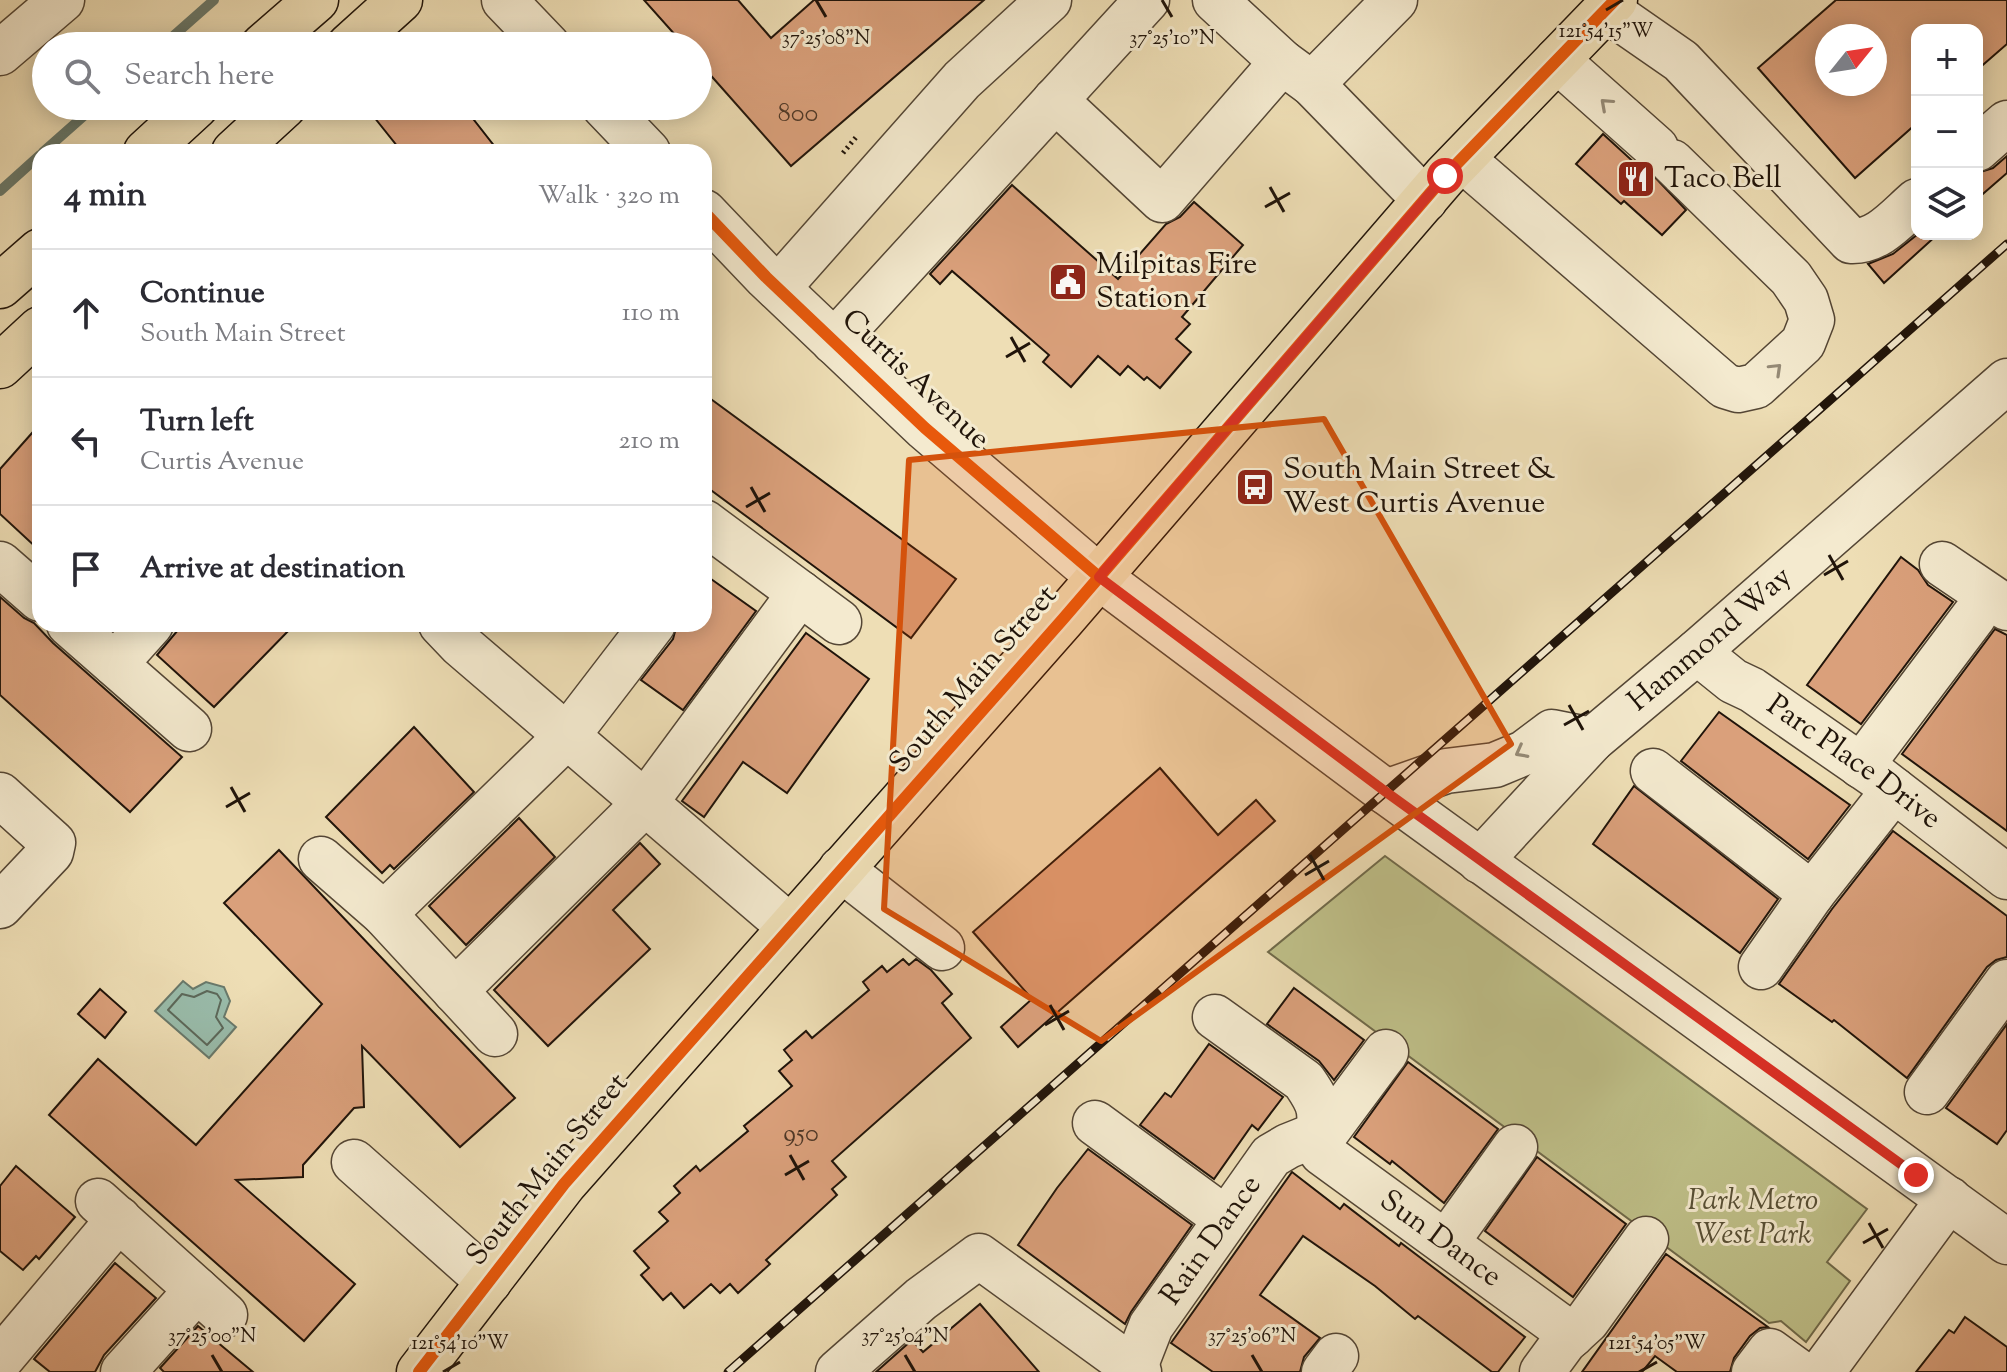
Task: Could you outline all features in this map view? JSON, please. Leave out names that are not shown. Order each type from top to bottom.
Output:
[{"type":"main road","points":[[279,32],[316,0]]},
{"type":"main road","points":[[365,32],[400,0]]},
{"type":"main road","name":"South Main Street","points":[[419,1372],[564,1184],[1099,577],[1425,200],[1610,5]]},
{"type":"main road","points":[[155,144],[181,120]]},
{"type":"main road","points":[[243,144],[269,120]]},
{"type":"main road","points":[[0,286],[32,258]]},
{"type":"main road","points":[[0,366],[32,336]]},
{"type":"street","points":[[0,53],[62,0]]},
{"type":"street","points":[[504,0],[535,32]]},
{"type":"street","points":[[778,288],[962,80],[1049,0]]},
{"type":"street","points":[[834,342],[1147,0]]},
{"type":"street","points":[[1215,0],[1297,73],[1425,200]]},
{"type":"street","points":[[1055,100],[1162,200],[1297,73],[1395,0]]},
{"type":"street","points":[[1610,5],[1681,61],[1851,241],[1875,237],[1911,206]]},
{"type":"street","points":[[1462,159],[1725,386],[1738,390],[1756,386],[1803,343],[1812,320],[1806,300],[1791,278],[1664,155],[1557,60]]},
{"type":"street","points":[[617,120],[640,144]]},
{"type":"street","points":[[1983,144],[2007,123]]},
{"type":"street","name":"Curtis Avenue","points":[[712,220],[778,288],[925,428],[1099,577],[1480,861],[2007,1242]]},
{"type":"street","name":"Hammond Way","points":[[1480,861],[1592,740],[2007,381]]},
{"type":"street","points":[[712,539],[800,593],[839,622]]},
{"type":"street","points":[[0,564],[32,587]]},
{"type":"street","points":[[1761,967],[1812,894],[1877,778],[1991,612],[1942,564]]},
{"type":"street","points":[[455,991],[645,803],[800,593]]},
{"type":"street","points":[[78,632],[189,729]]},
{"type":"street","points":[[115,664],[144,632]]},
{"type":"street","points":[[449,632],[790,927]]},
{"type":"street","points":[[384,914],[567,736],[647,632]]},
{"type":"street","name":"Parc Place Drive","points":[[1697,652],[1733,681],[1752,690],[1877,778],[2007,877]]},
{"type":"street","points":[[1386,792],[1446,771],[1495,765],[1524,753],[1552,732],[1592,740]]},
{"type":"street","points":[[1653,771],[1812,894]]},
{"type":"street","points":[[0,795],[53,843],[51,852],[0,906]]},
{"type":"street","points":[[321,859],[384,914],[495,1034]]},
{"type":"street","points":[[841,869],[942,948]]},
{"type":"street","points":[[1927,1092],[2007,982]]},
{"type":"street","points":[[1215,1017],[1304,1081],[1319,1111],[1317,1136]]},
{"type":"street","points":[[1317,1136],[1328,1130],[1386,1052]]},
{"type":"street","points":[[1095,1123],[1226,1219]]},
{"type":"street","name":"Rain Dance","points":[[1136,1371],[1151,1326],[1271,1156],[1317,1136]]},
{"type":"street","name":"Sun Dance","points":[[1317,1136],[1322,1153],[1333,1162],[1572,1335]]},
{"type":"street","points":[[1446,1243],[1515,1147]]},
{"type":"street","points":[[354,1162],[489,1282]]},
{"type":"street","points":[[1822,1372],[1949,1199]]},
{"type":"street","points":[[12,1372],[0,1361],[108,1209],[211,1302],[123,1372]]},
{"type":"street","points":[[1542,1372],[1587,1321],[1646,1239]]},
{"type":"street","points":[[841,1371],[921,1299],[979,1256],[1136,1371]]},
{"type":"street","points":[[1754,1372],[1770,1351],[1799,1372]]},
{"type":"highlighted area","points":[[1324,419],[1511,744],[1101,1041],[884,909],[909,460]]},
{"type":"green space","name":"Park Metro West Park","points":[[1385,856],[1867,1209],[1827,1262],[1850,1281],[1806,1342],[1781,1321],[1769,1323],[1268,952]]},
{"type":"water","points":[[183,981],[193,989],[206,982],[224,987],[230,1001],[224,1017],[236,1027],[209,1058],[155,1011]]},
{"type":"building","points":[[644,0],[738,0],[771,38],[814,0],[984,0],[791,166],[712,77],[712,32],[673,32]]},
{"type":"building","points":[[1836,0],[2007,0],[2007,44],[1983,65],[1983,24],[1911,24],[1911,128],[1855,178],[1758,68]]},
{"type":"building","points":[[376,120],[474,120],[493,144],[396,144]]},
{"type":"building","name":"Taco Bell","points":[[1603,134],[1639,167],[1650,172],[1686,210],[1662,235],[1576,164]]},
{"type":"building","points":[[2007,156],[2007,173],[1983,194],[1983,171],[1993,168]]},
{"type":"building","name":"Milpitas Fire Station 1","points":[[1012,185],[1118,279],[1166,224],[1180,217],[1194,202],[1243,245],[1182,317],[1190,324],[1176,339],[1191,352],[1160,388],[1147,377],[1144,380],[1128,366],[1120,375],[1098,356],[1071,387],[1043,362],[1049,355],[952,271],[940,284],[930,274]]},
{"type":"building","points":[[1911,240],[1931,240],[1884,283],[1868,264],[1893,254]]},
{"type":"building","points":[[712,400],[956,579],[911,638],[712,491]]},
{"type":"building","points":[[32,433],[32,544],[0,514],[0,469]]},
{"type":"building","points":[[1901,557],[1918,570],[1928,585],[1953,602],[1861,724],[1807,685]]},
{"type":"building","points":[[712,580],[756,611],[683,710],[641,680],[673,639],[675,632],[712,632]]},
{"type":"building","points":[[0,597],[32,622],[32,632],[43,632],[182,757],[130,812],[0,695]]},
{"type":"building","points":[[1995,629],[2007,635],[2007,831],[1902,754]]},
{"type":"building","points":[[176,632],[287,632],[214,707],[157,655]]},
{"type":"building","points":[[806,633],[869,679],[787,793],[743,762],[704,817],[682,801]]},
{"type":"building","points":[[1719,712],[1850,805],[1808,859],[1681,761]]},
{"type":"building","points":[[414,727],[474,792],[394,869],[390,865],[382,873],[326,817]]},
{"type":"building","points":[[1160,768],[1218,835],[1256,800],[1275,821],[1018,1047],[1001,1027],[1032,999],[973,932]]},
{"type":"building","points":[[1634,786],[1778,899],[1740,953],[1593,844]]},
{"type":"building","points":[[519,818],[555,857],[466,945],[429,906]]},
{"type":"building","points":[[1893,831],[2007,916],[2007,957],[1987,967],[1907,1078],[1834,1020],[1832,1022],[1779,984]]},
{"type":"building","points":[[640,843],[660,864],[613,910],[650,949],[548,1046],[494,990]]},
{"type":"building","points":[[279,850],[515,1098],[460,1147],[362,1046],[364,1107],[354,1108],[303,1165],[303,1177],[236,1180],[355,1284],[304,1341],[49,1115],[98,1059],[196,1145],[322,1004],[224,903]]},
{"type":"building","points":[[903,959],[909,965],[916,959],[931,970],[952,994],[942,1003],[971,1038],[832,1161],[846,1177],[832,1189],[837,1195],[766,1260],[770,1264],[738,1293],[730,1284],[720,1293],[711,1284],[684,1308],[671,1293],[663,1300],[641,1275],[649,1268],[634,1251],[668,1221],[659,1212],[680,1193],[674,1186],[696,1166],[700,1171],[748,1131],[744,1126],[792,1086],[779,1071],[792,1060],[784,1050],[806,1031],[812,1038],[869,990],[863,982],[882,966],[887,972]]},
{"type":"building","points":[[1294,988],[1364,1040],[1334,1080],[1319,1061],[1267,1024]]},
{"type":"building","points":[[100,989],[126,1012],[105,1038],[78,1014]]},
{"type":"building","points":[[2007,1024],[2007,1130],[1997,1144],[1946,1108]]},
{"type":"building","points":[[1209,1044],[1283,1097],[1258,1130],[1252,1125],[1214,1179],[1140,1125],[1165,1093],[1171,1097]]},
{"type":"building","points":[[1408,1062],[1498,1129],[1444,1203],[1392,1161],[1390,1164],[1354,1137]]},
{"type":"building","points":[[1088,1149],[1192,1225],[1125,1324],[1018,1245]]},
{"type":"building","points":[[1537,1157],[1626,1224],[1573,1297],[1485,1231]]},
{"type":"building","points":[[16,1166],[75,1217],[39,1259],[36,1256],[23,1270],[0,1251],[0,1186]]},
{"type":"building","points":[[1292,1172],[1340,1209],[1344,1204],[1399,1246],[1401,1243],[1525,1337],[1498,1372],[1492,1372],[1418,1316],[1415,1319],[1375,1286],[1303,1236],[1260,1295],[1320,1338],[1304,1357],[1300,1372],[1213,1372],[1171,1343]]},
{"type":"building","points":[[1666,1254],[1768,1327],[1760,1328],[1750,1336],[1734,1358],[1730,1372],[1677,1372],[1655,1356],[1642,1372],[1582,1372]]},
{"type":"building","points":[[115,1263],[156,1298],[104,1355],[95,1372],[50,1372],[34,1359]]},
{"type":"building","points":[[980,1304],[1039,1372],[876,1372],[912,1340],[923,1352]]},
{"type":"building","points":[[1965,1317],[2007,1347],[2007,1372],[1916,1372],[1949,1330],[1954,1333]]},
{"type":"building","points":[[198,1326],[253,1372],[164,1372],[160,1368]]},
{"type":"waterway","points":[[178,32],[214,0]]},
{"type":"waterway","points":[[52,144],[79,120]]},
{"type":"waterway","points":[[0,191],[32,162]]},
{"type":"railway","points":[[728,1372],[2007,244]]},
{"type":"cycle path","points":[[419,1372],[564,1184],[1063,619],[1445,176],[1615,0]]},
{"type":"cycle path","points":[[712,220],[766,277],[925,428],[1099,577]]},
{"type":"place","name":"Taco Bell","points":[[1636,179]]},
{"type":"place","name":"Milpitas Fire Station 1","points":[[1068,282]]},
{"type":"place","name":"South Main Street & West Curtis Avenue","points":[[1255,487]]},
{"type":"route","points":[[1445,176],[1099,577],[1386,792],[1916,1175]]}]
